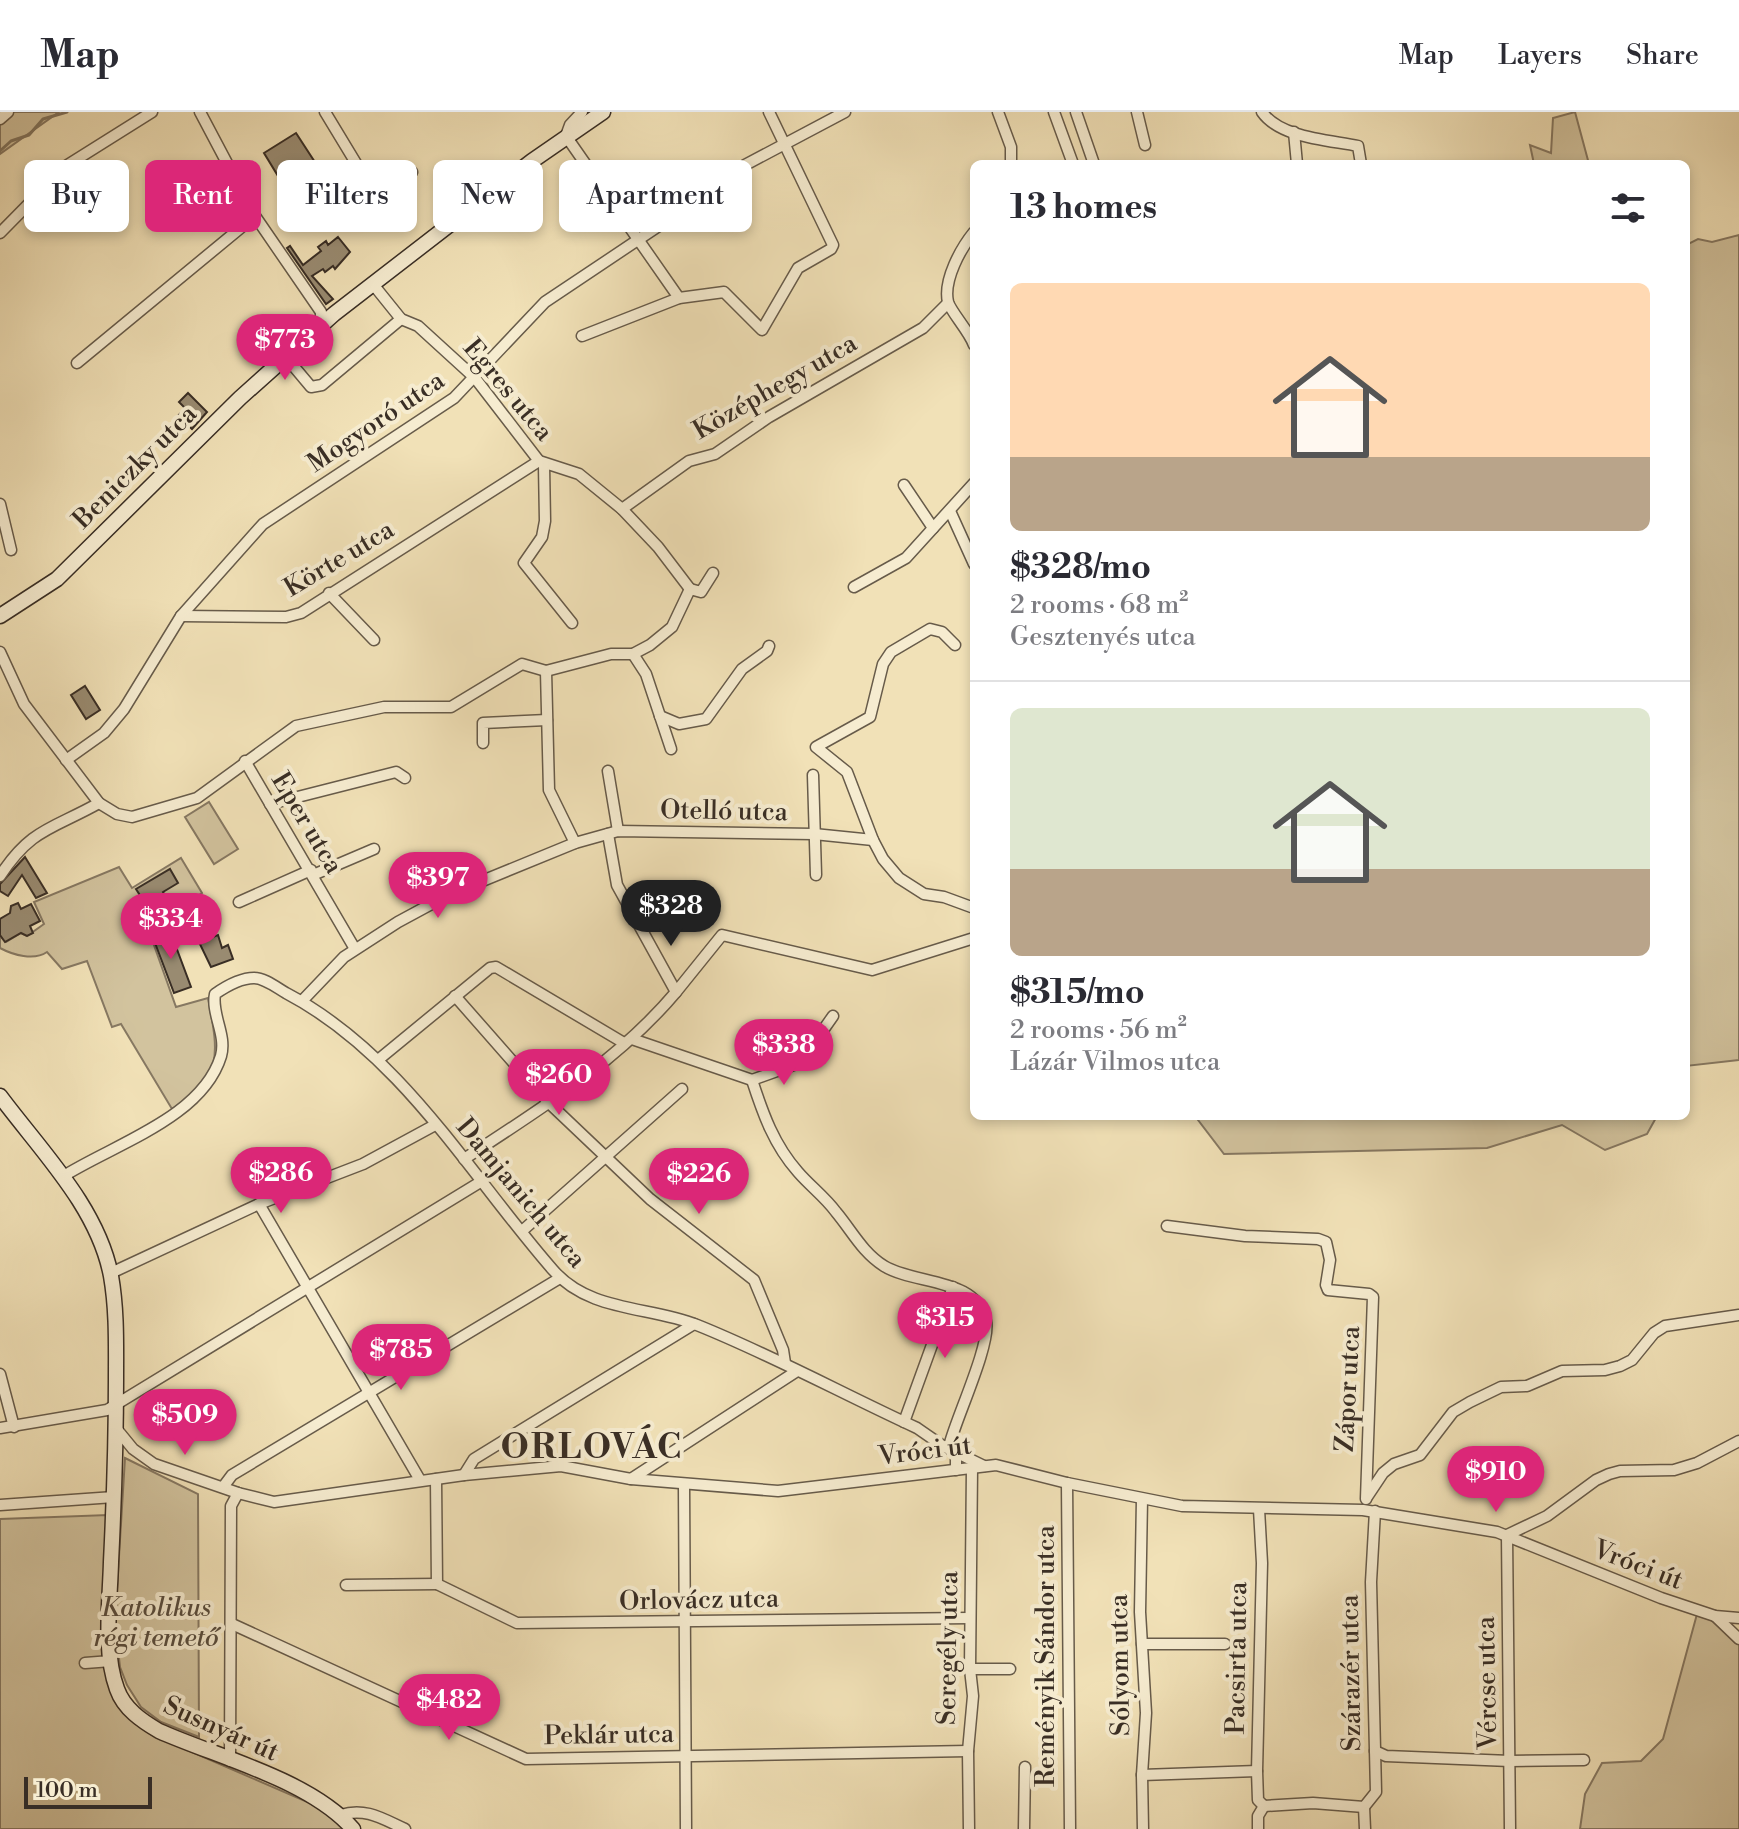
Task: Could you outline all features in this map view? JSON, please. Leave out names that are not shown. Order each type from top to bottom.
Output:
[{"type":"street","points":[[0,119],[8,112]]},
{"type":"street","points":[[0,233],[66,166],[152,112]]},
{"type":"street","points":[[200,112],[225,160]]},
{"type":"street","points":[[325,112],[354,160]]},
{"type":"street","points":[[582,112],[570,125],[566,136],[679,298]]},
{"type":"street","name":"Beniczky utca","points":[[0,616],[57,579],[285,356],[372,283],[566,136],[603,112]]},
{"type":"street","points":[[582,336],[679,298],[728,294],[762,330],[797,270],[831,249],[833,245],[769,112]]},
{"type":"street","name":"Mogyoró utca","points":[[181,616],[263,524],[454,398],[545,302],[745,165],[845,112]]},
{"type":"street","points":[[998,112],[1011,147],[1011,160]]},
{"type":"street","points":[[1054,112],[1072,160]]},
{"type":"street","points":[[1076,112],[1093,160]]},
{"type":"street","points":[[1137,112],[1145,145]]},
{"type":"street","points":[[1262,112],[1276,126],[1358,146],[1360,160]]},
{"type":"street","points":[[1294,132],[1297,160]]},
{"type":"street","points":[[261,225],[321,315],[285,356],[311,387],[322,385],[401,319]]},
{"type":"street","points":[[77,363],[236,232]]},
{"type":"street","points":[[970,239],[956,262],[948,303],[970,338]]},
{"type":"street","name":"Egres utca","points":[[372,283],[401,319],[418,326],[475,378],[542,463],[579,474],[622,509],[658,547],[690,589]]},
{"type":"street","name":"Középhegy utca","points":[[622,509],[689,461],[715,454],[769,417],[923,328],[948,303]]},
{"type":"street","points":[[960,319],[970,322]]},
{"type":"street","points":[[542,463],[545,521],[542,537],[524,563],[572,623]]},
{"type":"street","name":"Körte utca","points":[[181,616],[286,617],[301,613],[542,463]]},
{"type":"street","points":[[904,485],[933,528]]},
{"type":"street","points":[[854,587],[906,558],[970,488]]},
{"type":"street","points":[[0,504],[11,550]]},
{"type":"street","points":[[950,511],[970,555]]},
{"type":"street","points":[[0,652],[18,694],[99,803],[122,816],[139,817],[197,798],[296,726],[384,707],[451,707],[522,664],[546,671],[611,654],[633,654],[672,627],[690,589],[701,592],[713,573]]},
{"type":"street","points":[[329,593],[374,640]]},
{"type":"street","points":[[66,760],[104,733],[124,709],[181,616]]},
{"type":"street","points":[[955,645],[942,632],[930,629],[891,652],[883,664],[870,717],[816,747],[847,772],[873,840],[899,878],[924,894],[970,907]]},
{"type":"street","points":[[660,716],[679,724],[706,719],[742,669],[767,651],[769,646]]},
{"type":"street","points":[[633,654],[646,674],[671,749]]},
{"type":"street","points":[[546,671],[549,790],[575,843]]},
{"type":"street","points":[[483,743],[483,723],[547,720]]},
{"type":"street","name":"Eper utca","points":[[245,761],[355,949]]},
{"type":"street","points":[[608,771],[617,885],[676,992]]},
{"type":"street","points":[[270,804],[396,772],[405,778]]},
{"type":"street","points":[[813,775],[816,875]]},
{"type":"street","points":[[0,876],[15,853],[35,834],[99,803]]},
{"type":"street","name":"Otelló utca","points":[[302,1001],[333,965],[355,949],[448,895],[575,843],[613,833],[814,834],[873,840]]},
{"type":"street","points":[[239,902],[374,849]]},
{"type":"street","points":[[464,1159],[549,1103],[628,1041],[676,992],[722,935],[872,970],[970,939]]},
{"type":"street","points":[[378,1060],[490,968],[496,967],[628,1041],[752,1080],[805,1061],[805,1056],[833,1016]]},
{"type":"street","name":"Damjanich utca","points":[[62,1177],[196,1099],[211,1078],[222,1049],[215,994],[246,979],[263,981],[302,1001],[360,1041],[464,1159],[560,1278],[575,1291],[592,1299],[694,1324],[785,1363],[904,1422],[978,1467]]},
{"type":"street","points":[[455,996],[549,1103],[607,1159],[650,1199],[754,1280],[783,1350],[785,1363]]},
{"type":"street","points":[[752,1080],[777,1146],[799,1174],[835,1210],[865,1252],[887,1268],[953,1287],[982,1307],[987,1331],[950,1443],[956,1453],[956,1470]]},
{"type":"street","points":[[522,1231],[607,1159],[682,1089]]},
{"type":"street","name":"Susnyár út","points":[[0,1096],[62,1177],[89,1219],[111,1273],[115,1304],[116,1404],[109,1619],[111,1661],[116,1687],[123,1702],[135,1715],[159,1731],[304,1791],[341,1815],[353,1829]]},
{"type":"street","points":[[111,1273],[259,1204],[352,1169],[435,1125]]},
{"type":"street","points":[[0,1428],[107,1410],[482,1181]]},
{"type":"street","points":[[259,1204],[420,1480]]},
{"type":"street","name":"Zápor utca","points":[[1167,1226],[1245,1236],[1318,1239],[1326,1242],[1329,1249],[1328,1290],[1373,1297],[1368,1507]]},
{"type":"street","points":[[223,1487],[232,1475],[560,1278]]},
{"type":"street","points":[[904,1422],[953,1287]]},
{"type":"street","points":[[1368,1507],[1383,1473],[1394,1464],[1420,1455],[1453,1412],[1470,1402],[1501,1387],[1527,1386],[1562,1371],[1605,1370],[1620,1366],[1632,1360],[1654,1333],[1665,1326],[1739,1315]]},
{"type":"street","points":[[464,1475],[474,1459],[694,1324]]},
{"type":"street","points":[[631,1479],[797,1371]]},
{"type":"street","points":[[0,1374],[14,1427]]},
{"type":"street","name":"Vróci út","points":[[115,1427],[133,1449],[154,1464],[274,1502],[420,1480],[561,1466],[631,1479],[778,1491],[996,1465],[1182,1506],[1259,1509],[1368,1507],[1507,1535],[1614,1581],[1715,1616]]},
{"type":"street","points":[[1507,1535],[1547,1516],[1574,1494],[1609,1474],[1674,1470],[1708,1458],[1739,1441]]},
{"type":"street","points":[[115,1451],[133,1449]]},
{"type":"street","name":"Seregély utca","points":[[969,1829],[968,1751],[973,1696],[970,1618],[978,1467]]},
{"type":"street","points":[[436,1479],[437,1584]]},
{"type":"street","name":"Reményik Sándor utca","points":[[1067,1483],[1070,1829]]},
{"type":"street","points":[[684,1485],[686,1829]]},
{"type":"street","points":[[230,1761],[231,1506],[238,1493]]},
{"type":"street","points":[[0,1505],[114,1497]]},
{"type":"street","name":"Sólyom utca","points":[[1142,1499],[1142,1644],[1146,1713],[1143,1829]]},
{"type":"street","name":"Szárazér utca","points":[[1365,1829],[1364,1807],[1376,1792],[1368,1507]]},
{"type":"street","name":"Pacsirta utca","points":[[1259,1509],[1262,1563],[1257,1771],[1258,1800],[1264,1806]]},
{"type":"street","name":"Vércse utca","points":[[1507,1535],[1510,1829]]},
{"type":"street","name":"Orlovácz utca","points":[[346,1585],[437,1584],[517,1623],[970,1618]]},
{"type":"street","points":[[1715,1616],[1739,1618]]},
{"type":"street","points":[[1715,1616],[1739,1639]]},
{"type":"street","name":"Peklár utca","points":[[232,1624],[526,1759],[968,1751]]},
{"type":"street","points":[[1142,1644],[1225,1644]]},
{"type":"street","points":[[85,1663],[111,1661]]},
{"type":"street","points":[[970,1669],[1010,1669]]},
{"type":"street","points":[[1375,1751],[1386,1756],[1510,1761],[1584,1760]]},
{"type":"street","points":[[1024,1829],[1025,1767]]},
{"type":"street","points":[[1142,1775],[1257,1771]]},
{"type":"street","points":[[1258,1829],[1258,1816],[1264,1806],[1313,1803],[1364,1807]]},
{"type":"street","points":[[341,1815],[353,1811],[367,1812],[405,1829]]},
{"type":"green space","points":[[8,112],[59,112],[0,154],[0,120]]},
{"type":"green space","points":[[1575,112],[1588,160],[1533,160],[1530,145],[1551,153],[1553,118]]},
{"type":"green space","points":[[1739,235],[1739,1060],[1690,1066],[1690,243],[1698,239],[1712,242]]},
{"type":"green space","points":[[209,802],[238,849],[214,864],[185,817]]},
{"type":"green space","points":[[181,858],[202,893],[149,931],[176,1007],[208,998],[215,1048],[214,1062],[201,1086],[172,1109],[121,1024],[112,1027],[87,961],[62,969],[47,952],[24,956],[0,948],[0,936],[6,942],[21,933],[27,936],[44,924],[34,902],[119,867],[132,888]]},
{"type":"green space","points":[[1198,1120],[1655,1120],[1647,1134],[1605,1150],[1562,1125],[1487,1148],[1224,1154]]},
{"type":"green space","name":"Katolikus régi temető","points":[[125,1458],[198,1494],[199,1737],[161,1722],[141,1707],[120,1667],[115,1622]]},
{"type":"green space","points":[[108,1515],[103,1662],[120,1706],[150,1734],[326,1810],[343,1829],[0,1829],[0,1519]]},
{"type":"green space","points":[[1697,1614],[1715,1616],[1739,1639],[1739,1829],[1580,1829],[1585,1794],[1602,1763],[1641,1761],[1663,1739]]},
{"type":"building","points":[[296,133],[314,160],[277,160],[277,174],[264,153]]},
{"type":"building","points":[[338,237],[350,252],[335,269],[333,266],[325,272],[323,269],[312,276],[333,299],[326,304],[287,248],[290,246],[303,265],[321,251],[318,247],[326,241],[328,245]]},
{"type":"building","points":[[188,393],[207,412],[192,429],[178,416],[185,408],[179,402]]},
{"type":"building","points":[[85,686],[100,710],[86,719],[71,695]]},
{"type":"building","points":[[25,857],[47,893],[36,898],[22,875],[8,896],[0,891],[0,884]]},
{"type":"building","points":[[170,869],[178,883],[163,892],[169,902],[155,910],[149,900],[145,903],[136,889]]},
{"type":"building","points":[[18,903],[21,909],[31,904],[40,921],[30,926],[33,933],[27,936],[21,933],[5,942],[0,935],[0,919],[10,913],[11,906]]},
{"type":"building","points":[[198,905],[213,937],[218,935],[222,948],[228,945],[233,959],[211,967],[184,911]]},
{"type":"building","points":[[169,928],[191,987],[174,993],[152,935]]},
{"type":"waterway","points":[[0,151],[11,141],[29,135],[43,119],[67,112]]},
{"type":"district","name":"ORLOVÁC","points":[[592,1448]]}]
